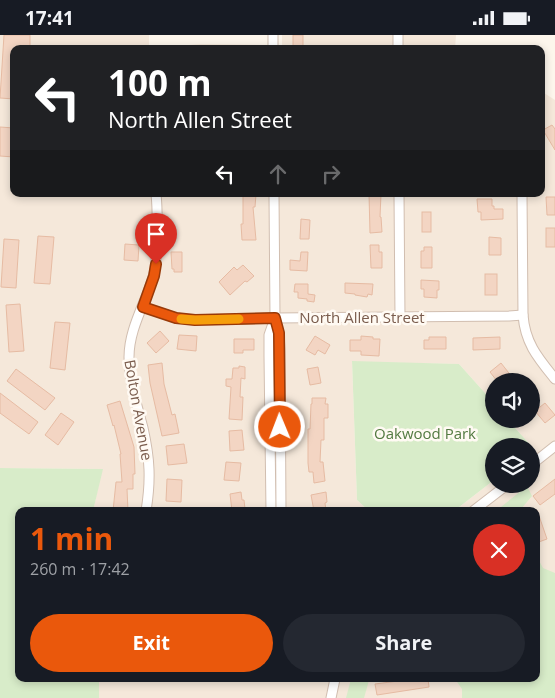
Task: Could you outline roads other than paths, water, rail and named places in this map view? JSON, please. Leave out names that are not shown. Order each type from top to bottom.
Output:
[{"type":"street","name":"Bolton Avenue","points":[[146,507],[150,475],[149,465],[144,431],[130,378],[129,355],[130,341],[154,276],[156,264],[156,197]]},
{"type":"street","points":[[274,197],[275,318],[279,333],[280,349],[282,507]]},
{"type":"street","points":[[399,197],[400,317]]},
{"type":"street","points":[[522,197],[523,315],[525,330],[533,350],[555,379]]},
{"type":"street","name":"North Allen Street","points":[[143,307],[176,318],[218,320],[523,315]]},
{"type":"street","points":[[270,507],[269,335],[275,318]]},
{"type":"street","points":[[540,458],[555,446]]},
{"type":"street","points":[[478,507],[496,493]]},
{"type":"street","points":[[331,698],[334,682]]},
{"type":"park label","name":"Oakwood Park","points":[[425,433]]}]
